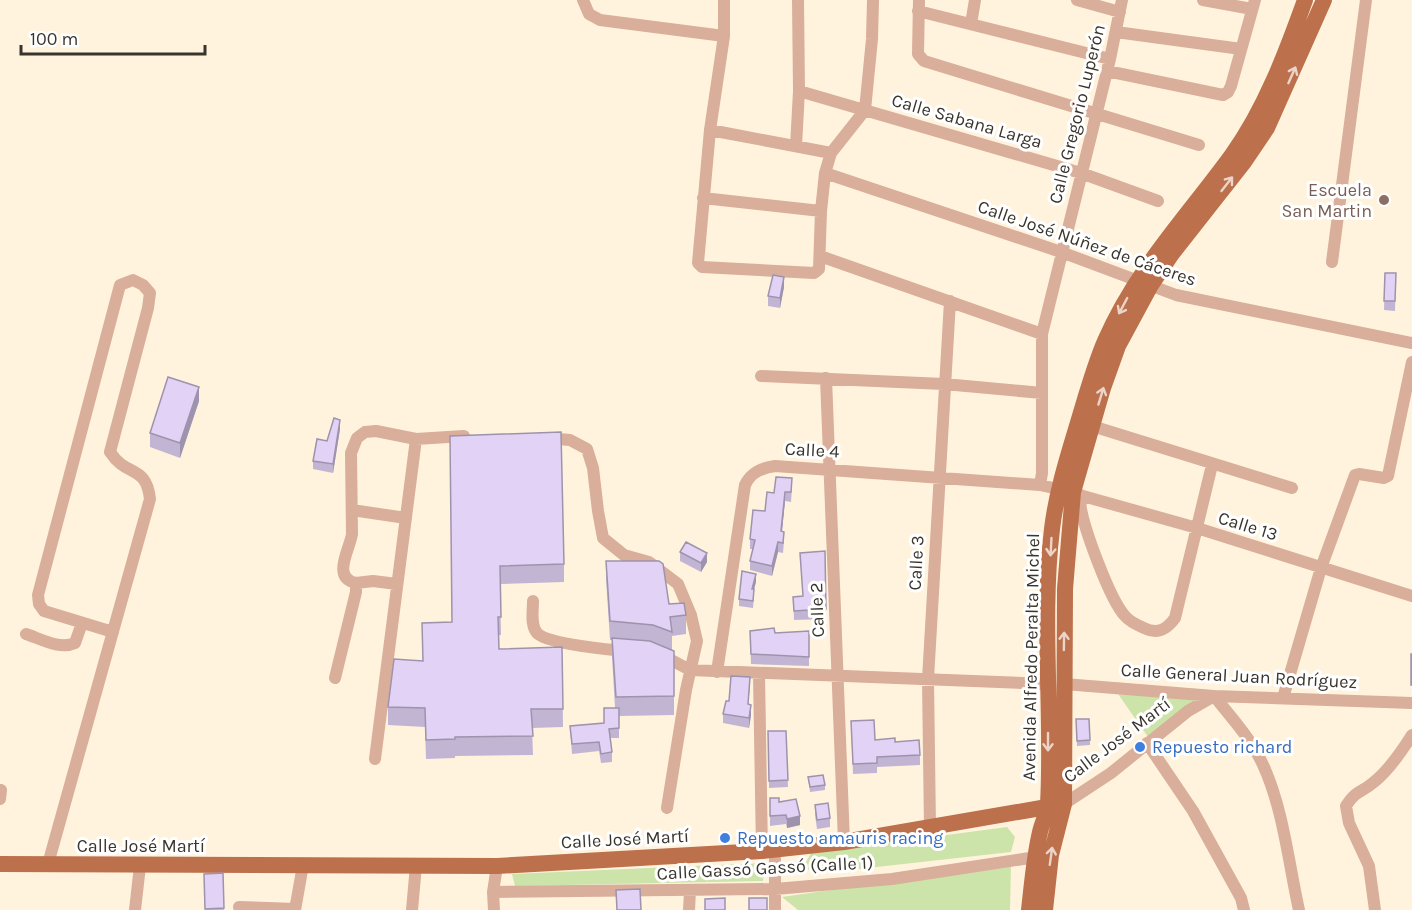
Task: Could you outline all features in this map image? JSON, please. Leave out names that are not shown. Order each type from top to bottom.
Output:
[{"type":"main road","name":"Avenida Alfredo Peralta Michel","points":[[1045,910],[1056,806],[1055,684],[1065,589],[1071,492],[1089,384],[1105,340],[1144,282],[1185,226],[1244,162],[1305,0]]},
{"type":"main road","name":"Avenida Alfredo Peralta Michel","points":[[1259,127],[1324,0]]},
{"type":"main road","name":"Avenida Alfredo Peralta Michel","points":[[1071,492],[1118,346],[1144,282]]},
{"type":"main road","name":"Avenida Alfredo Peralta Michel","points":[[1029,910],[1040,832],[1056,806]]},
{"type":"main road","name":"Calle José Martí","points":[[0,864],[497,866],[768,850],[844,842],[1056,806]]},
{"type":"street","points":[[583,0],[589,14],[600,20],[724,36]]},
{"type":"street","points":[[724,0],[724,36],[710,130],[698,262],[702,267],[814,273],[820,262],[821,211],[825,173],[831,153],[865,110],[872,39],[873,0]]},
{"type":"street","points":[[796,146],[799,91],[798,0]]},
{"type":"street","points":[[971,24],[975,0]]},
{"type":"street","points":[[1077,0],[1121,6]]},
{"type":"street","points":[[1199,145],[924,61],[918,54],[919,6],[1108,65],[1222,95],[1228,92],[1253,5],[1203,0]]},
{"type":"street","points":[[1332,262],[1366,0]]},
{"type":"street","name":"Calle Gregorio Luperón","points":[[1040,485],[1042,473],[1042,334],[1121,6]]},
{"type":"street","points":[[1116,32],[1241,49]]},
{"type":"street","name":"Calle Sabana Larga","points":[[799,91],[1081,173],[1158,201]]},
{"type":"street","points":[[710,130],[831,153]]},
{"type":"street","name":"Calle José Núñez de Cáceres","points":[[825,173],[1061,252],[1176,295],[1412,344]]},
{"type":"street","points":[[703,198],[821,211]]},
{"type":"street","points":[[820,262],[950,300],[1042,334]]},
{"type":"street","points":[[48,864],[113,632],[150,499],[149,486],[143,476],[117,463],[110,452],[148,308],[150,293],[143,285],[133,280],[120,285],[38,595],[39,604],[44,611],[113,632]]},
{"type":"street","name":"Calle 3","points":[[930,828],[928,679],[950,300]]},
{"type":"street","points":[[1283,698],[1321,568],[1355,475],[1384,478],[1388,476],[1412,362]]},
{"type":"street","points":[[761,376],[944,384],[1042,393]]},
{"type":"street","name":"Calle 2","points":[[826,378],[844,842]]},
{"type":"street","points":[[1092,426],[1292,488]]},
{"type":"street","points":[[398,584],[373,580],[356,583],[348,580],[342,567],[352,534],[351,453],[357,438],[365,432],[376,431],[416,439],[480,435]]},
{"type":"street","points":[[534,437],[570,440],[587,449],[593,468],[597,512],[603,538],[624,555],[649,562],[678,584],[691,615],[697,641],[667,808]]},
{"type":"street","points":[[375,759],[416,439]]},
{"type":"street","points":[[1071,492],[1081,508],[1098,562],[1114,601],[1125,617],[1149,631],[1160,631],[1167,628],[1175,618],[1212,465]]},
{"type":"street","name":"Calle 4","points":[[717,672],[747,480],[754,473],[767,467],[830,469],[1040,485],[1071,492]]},
{"type":"street","name":"Calle 13","points":[[1071,492],[1197,528],[1412,596]]},
{"type":"street","points":[[352,510],[406,518]]},
{"type":"street","points":[[335,678],[355,597],[356,583]]},
{"type":"street","points":[[533,601],[533,627],[538,635],[580,645],[665,656],[690,670]]},
{"type":"street","points":[[26,634],[63,647],[70,646],[75,643],[82,623]]},
{"type":"street","name":"Calle General Juan Rodríguez","points":[[690,670],[1055,684],[1214,696],[1412,703]]},
{"type":"street","points":[[759,674],[768,850],[775,889],[775,910]]},
{"type":"street","points":[[1214,696],[1242,730],[1264,767],[1276,801],[1299,910]]},
{"type":"street","name":"Calle José Martí","points":[[1056,806],[1111,773],[1188,711],[1214,696]]},
{"type":"street","points":[[1375,910],[1369,866],[1349,823],[1346,806],[1354,794],[1373,783],[1403,750],[1412,735]]},
{"type":"street","points":[[1147,743],[1192,811],[1241,898],[1244,910]]},
{"type":"street","name":"Calle Gassó Gassó (Calle 1)","points":[[494,892],[775,889],[892,879],[1036,857]]},
{"type":"street","points":[[239,907],[295,909],[303,865]]},
{"type":"street","points":[[412,910],[416,865]]},
{"type":"street","points":[[135,910],[140,866]]},
{"type":"street","points":[[494,910],[497,866]]},
{"type":"street","points":[[689,910],[690,891]]},
{"type":"green space","points":[[1116,691],[1200,701],[1148,737]]},
{"type":"green space","points":[[1007,827],[1015,837],[1011,852],[814,874],[804,866],[811,853]]},
{"type":"green space","points":[[765,863],[763,881],[515,886],[512,874]]},
{"type":"green space","points":[[1011,864],[1010,910],[798,910],[782,897]]},
{"type":"building","points":[[1385,273],[1396,273],[1395,301],[1384,301]]},
{"type":"building","points":[[773,275],[784,277],[780,298],[768,296]]},
{"type":"building","points":[[168,377],[199,387],[180,443],[150,433]]},
{"type":"building","points":[[334,418],[340,420],[333,464],[313,461],[317,439],[327,441]]},
{"type":"building","points":[[561,432],[564,564],[500,566],[501,617],[498,617],[499,649],[562,647],[563,709],[531,709],[533,736],[455,737],[455,739],[426,740],[425,708],[388,707],[394,659],[423,661],[422,623],[452,622],[450,436]]},
{"type":"building","points":[[776,477],[792,478],[791,492],[785,492],[781,531],[784,532],[783,543],[778,542],[772,566],[750,561],[755,540],[750,539],[753,510],[765,511],[767,492],[774,493]]},
{"type":"building","points":[[686,542],[707,553],[701,563],[680,552]]},
{"type":"building","points":[[825,551],[826,609],[794,611],[793,597],[803,596],[800,553]]},
{"type":"building","points":[[606,561],[659,561],[663,564],[669,604],[684,603],[686,615],[670,617],[672,632],[653,625],[610,621]]},
{"type":"building","points":[[742,571],[756,574],[752,589],[754,589],[753,601],[739,599]]},
{"type":"building","points":[[774,628],[775,633],[809,631],[809,657],[751,654],[750,631]]},
{"type":"building","points":[[612,638],[650,641],[674,651],[674,696],[616,697]]},
{"type":"building","points":[[1412,654],[1412,685],[1411,685]]},
{"type":"building","points":[[731,676],[750,677],[749,718],[723,714],[726,701],[729,701]]},
{"type":"building","points":[[604,708],[619,708],[619,728],[609,729],[612,752],[601,754],[599,742],[572,744],[570,726],[604,723]]},
{"type":"building","points":[[1076,719],[1089,719],[1090,740],[1077,741]]},
{"type":"building","points":[[874,720],[875,740],[895,738],[895,742],[919,740],[920,755],[877,757],[877,763],[853,764],[851,721]]},
{"type":"building","points":[[768,731],[786,731],[788,780],[769,781]]},
{"type":"building","points":[[823,775],[825,785],[810,787],[808,777]]},
{"type":"building","points":[[770,798],[779,798],[779,802],[796,799],[800,816],[787,819],[786,815],[770,816]]},
{"type":"building","points":[[828,803],[830,818],[817,820],[815,805]]},
{"type":"building","points":[[223,873],[224,908],[205,909],[204,874]]},
{"type":"building","points":[[640,889],[641,910],[617,910],[616,890]]},
{"type":"building","points":[[725,898],[725,910],[705,910],[705,899]]},
{"type":"building","points":[[749,898],[767,898],[767,910],[749,910]]},
{"type":"place","name":"Escuela San Martin","points":[[1384,200]]},
{"type":"place","name":"Repuesto richard","points":[[1140,747]]},
{"type":"place","name":"Repuesto amauris racing","points":[[725,838]]}]
